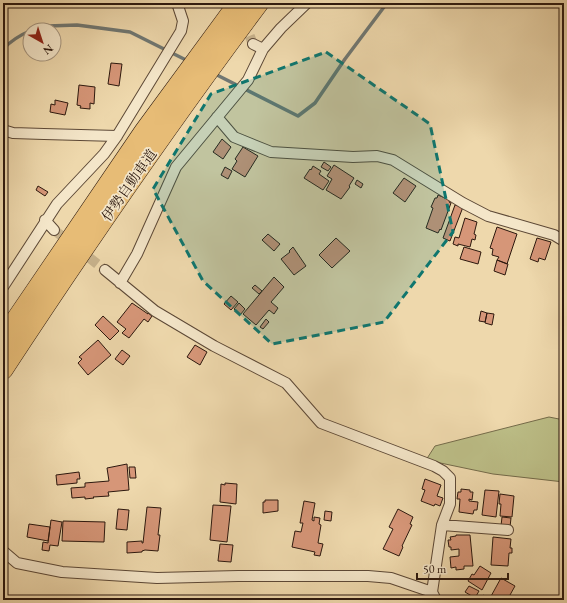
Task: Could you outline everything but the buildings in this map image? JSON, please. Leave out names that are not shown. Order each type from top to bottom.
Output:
[{"type":"highway","name":"伊勢自動車道","points":[[3,338],[144,131],[238,3]]},
{"type":"highway","name":"伊勢自動車道","points":[[3,370],[158,142],[259,3]]},
{"type":"street","points":[[3,287],[56,204],[104,154],[118,136],[181,31],[183,21],[177,3]]},
{"type":"street","points":[[120,283],[137,254],[176,167],[248,80],[263,49],[307,3]]},
{"type":"street","points":[[253,44],[263,49]]},
{"type":"street","points":[[217,117],[234,137],[271,152],[353,157],[376,156],[393,160],[463,203],[488,216],[554,235],[564,241]]},
{"type":"street","points":[[3,130],[21,133],[118,136]]},
{"type":"street","points":[[45,220],[54,230]]},
{"type":"street","points":[[3,551],[17,563],[62,572],[157,578],[238,576],[368,576],[392,578],[434,596],[442,525],[450,504],[450,478],[443,471],[434,466],[321,423],[286,383],[207,342],[155,311],[105,270]]},
{"type":"street","points":[[442,525],[508,530]]},
{"type":"highlighted area","points":[[326,52],[430,124],[453,232],[384,322],[272,344],[203,281],[153,189],[211,94]]},
{"type":"green space","points":[[549,417],[564,420],[564,482],[493,474],[426,460],[435,446]]},
{"type":"waterway","points":[[215,74],[298,116],[315,103],[345,59],[387,3]]},
{"type":"waterway","points":[[62,26],[77,25],[130,32],[188,61]]},
{"type":"waterway","points":[[3,49],[22,35]]},
{"type":"tunnel","points":[[244,22],[253,44]]},
{"type":"tunnel","points":[[54,230],[105,270]]}]
